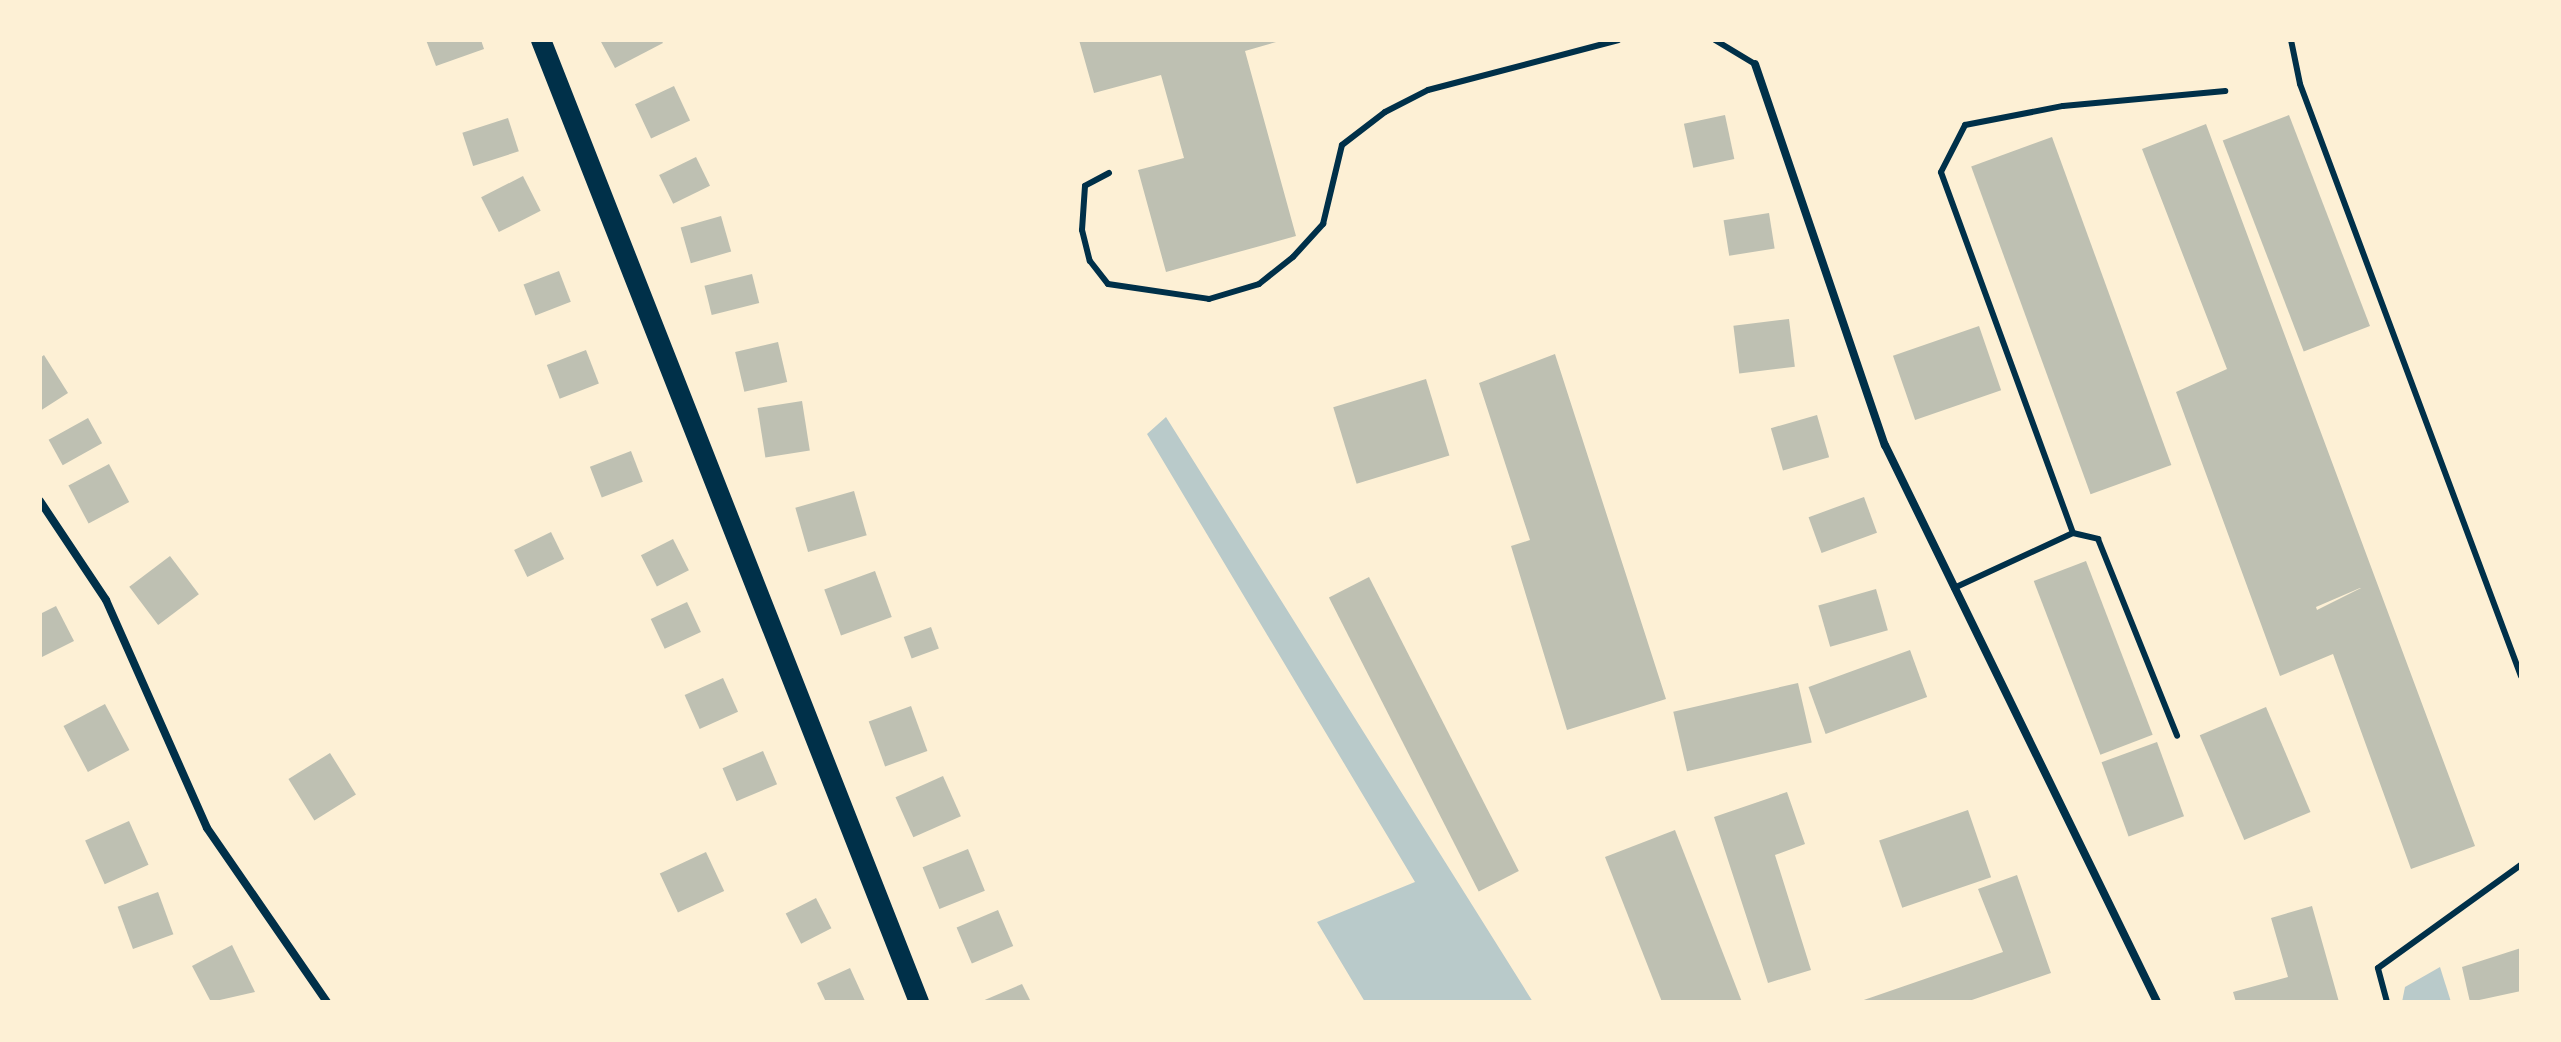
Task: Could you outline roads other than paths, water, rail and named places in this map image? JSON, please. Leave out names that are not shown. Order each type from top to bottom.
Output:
[{"type":"main road","points":[[541,40],[919,1002]]},
{"type":"street","points":[[1755,64],[1885,445],[2157,1002]]},
{"type":"street","points":[[40,501],[106,600],[207,828],[325,1001]]},
{"type":"lane","points":[[1109,173],[1085,186],[1082,230],[1090,261],[1108,284],[1209,299],[1259,284],[1293,257],[1323,224],[1342,145],[1385,112],[1428,90],[1619,40]]},
{"type":"lane","points":[[1715,40],[1755,64]]},
{"type":"lane","points":[[2291,40],[2300,84],[2521,676]]},
{"type":"lane","points":[[2073,533],[1941,172],[1965,125],[2063,106],[2225,91]]},
{"type":"lane","points":[[1954,588],[2073,533],[2098,539],[2177,736]]},
{"type":"lane","points":[[2387,1002],[2378,968],[2521,865]]}]
